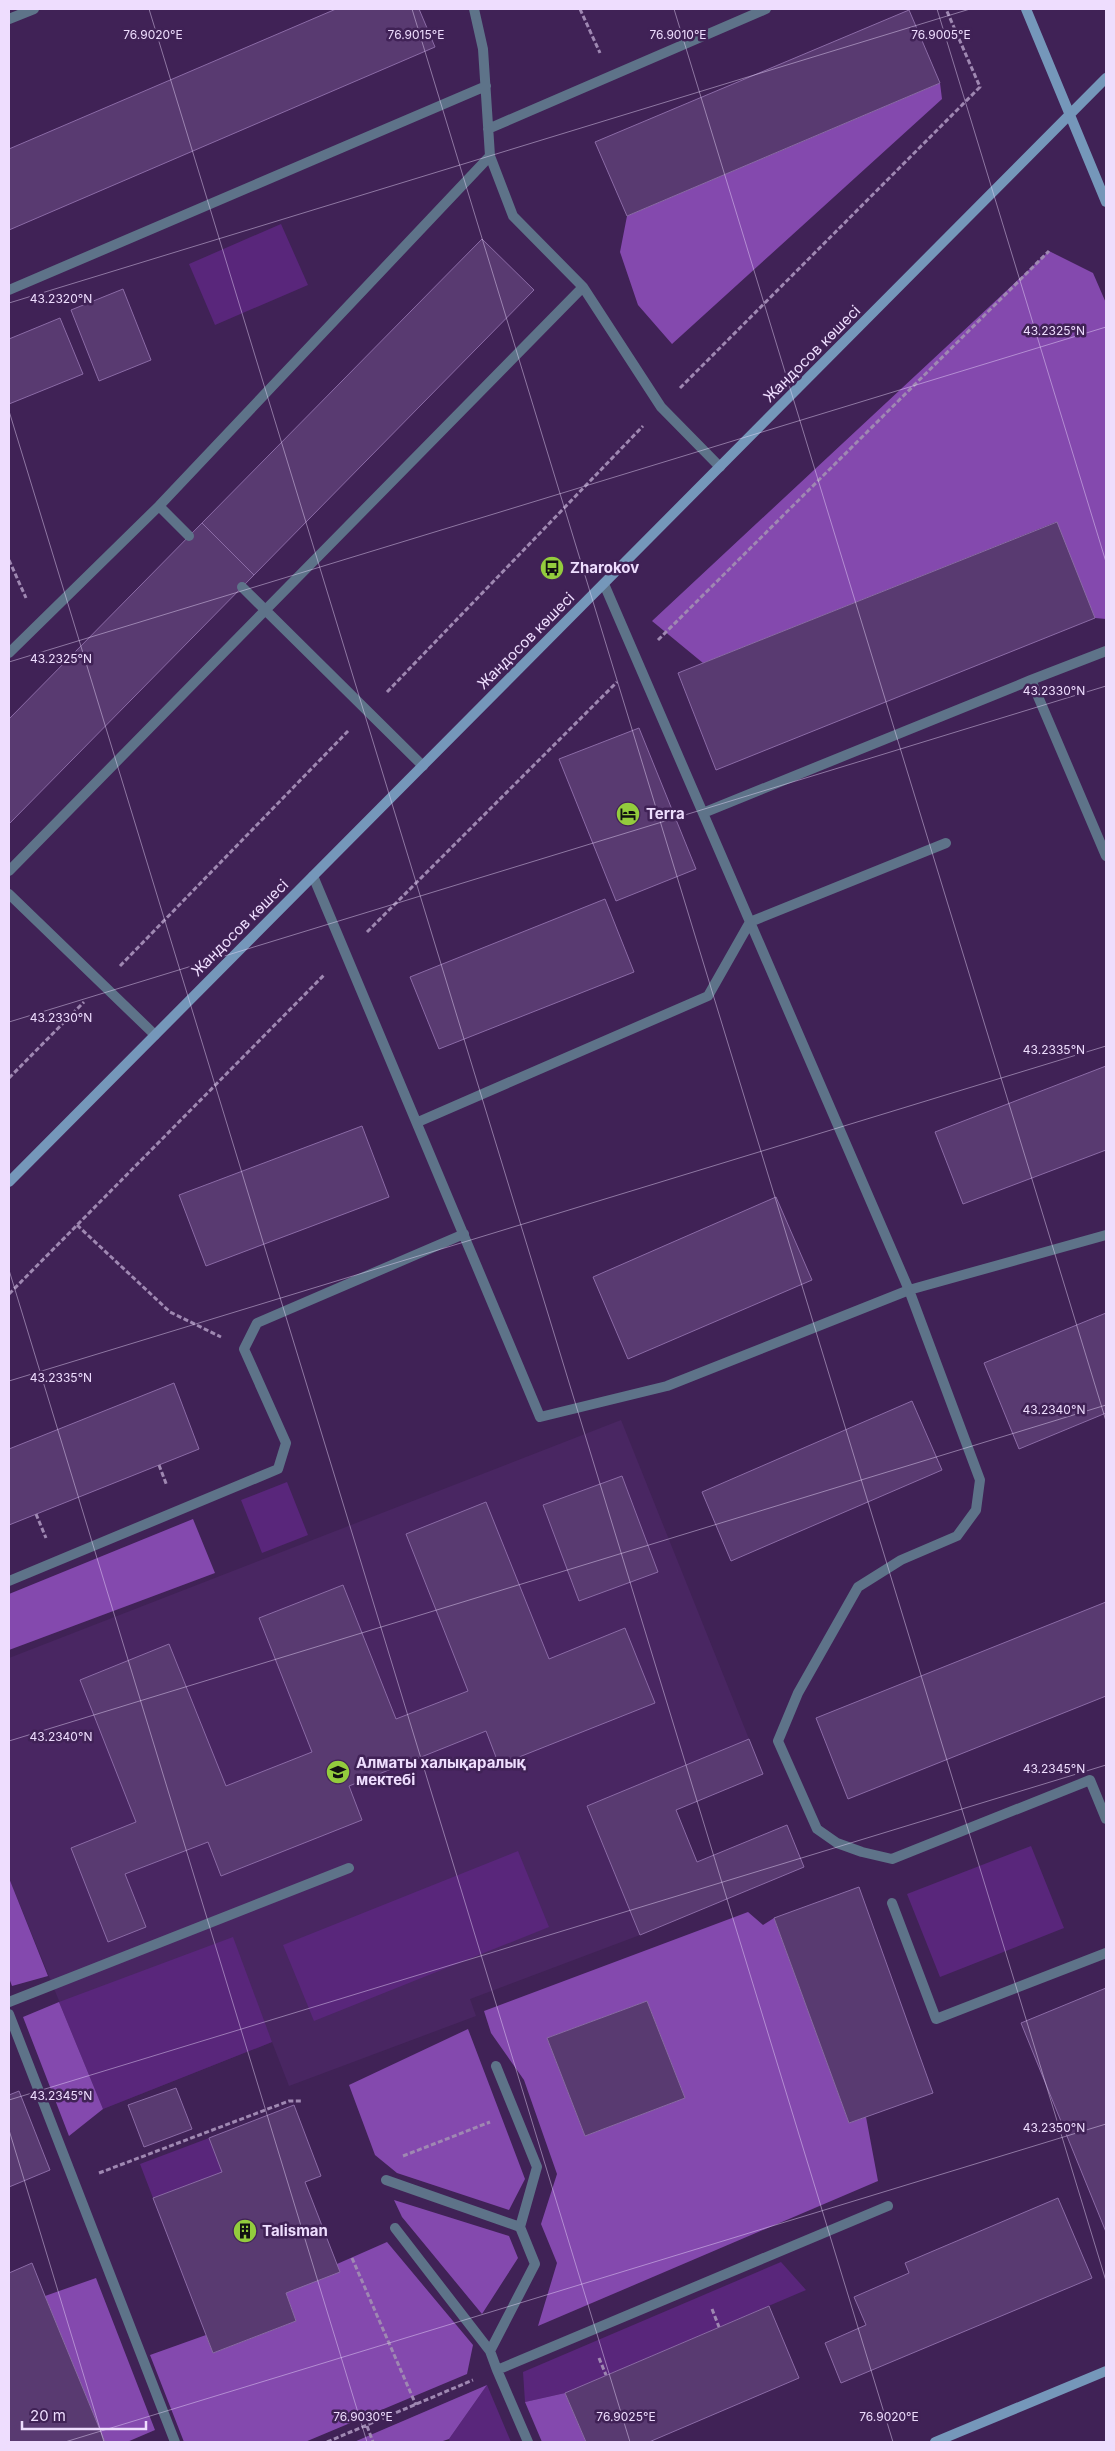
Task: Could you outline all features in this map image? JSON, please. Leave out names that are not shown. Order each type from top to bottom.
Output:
[{"type":"main road","points":[[1026,9],[1106,202]]},
{"type":"main road","name":"Жандосов көшесі","points":[[9,1182],[1106,78]]},
{"type":"main road","points":[[935,2442],[1106,2371]]},
{"type":"lane","points":[[9,19],[34,9]]},
{"type":"lane","points":[[474,9],[483,49],[490,156],[513,216],[583,287],[661,407],[720,467]]},
{"type":"lane","points":[[488,129],[766,9]]},
{"type":"lane","points":[[9,290],[486,86]]},
{"type":"lane","points":[[9,653],[159,506],[490,156]]},
{"type":"lane","points":[[9,871],[583,287]]},
{"type":"lane","points":[[159,506],[190,536]]},
{"type":"lane","points":[[604,584],[909,1290],[980,1480],[976,1510],[957,1536],[902,1560],[858,1587],[798,1693],[778,1741],[817,1829],[837,1842],[862,1852],[892,1860],[1090,1780],[1106,1819]]},
{"type":"lane","points":[[242,587],[423,766]]},
{"type":"lane","points":[[703,813],[1106,650]]},
{"type":"lane","points":[[1031,680],[1106,856]]},
{"type":"lane","points":[[418,1122],[708,996],[750,922],[946,843]]},
{"type":"lane","points":[[313,876],[347,952],[540,1417],[667,1386],[909,1290],[1106,1235]]},
{"type":"lane","points":[[9,894],[154,1035]]},
{"type":"lane","points":[[9,1581],[278,1469],[286,1443],[244,1349],[257,1322],[464,1234]]},
{"type":"lane","points":[[9,2002],[349,1868]]},
{"type":"lane","points":[[892,1903],[936,2019],[1106,1953]]},
{"type":"lane","points":[[9,2014],[175,2442]]},
{"type":"lane","points":[[490,2351],[535,2264],[520,2227],[537,2167],[496,2066]]},
{"type":"lane","points":[[386,2180],[520,2227]]},
{"type":"lane","points":[[497,2370],[888,2206]]},
{"type":"lane","points":[[394,2228],[490,2351],[528,2442]]},
{"type":"path","points":[[580,9],[610,77]]},
{"type":"path","points":[[9,1078],[368,711],[661,407],[980,87],[946,9]]},
{"type":"path","points":[[9,1294],[347,952],[1049,251]]},
{"type":"path","points":[[9,560],[38,623]]},
{"type":"path","points":[[77,1225],[170,1312],[244,1349]]},
{"type":"path","points":[[73,2183],[289,2101],[303,2101]]},
{"type":"path","points":[[397,2158],[515,2113]]},
{"type":"path","points":[[352,2258],[416,2405]]},
{"type":"path","points":[[328,2442],[497,2370]]},
{"type":"path","points":[[367,2426],[373,2442]]},
{"type":"shaded area","points":[[940,83],[942,99],[672,344],[638,305],[620,252],[627,216]]},
{"type":"shaded area","points":[[281,224],[308,285],[215,325],[189,264]]},
{"type":"shaded area","points":[[1049,251],[1093,273],[1106,303],[1106,619],[1095,618],[1056,522],[703,663],[652,621]]},
{"type":"shaded area","name":"Алматы халықаралық мектебі","points":[[621,1420],[749,1739],[587,1806],[640,1935],[470,1999],[476,2016],[289,2086],[272,2042],[103,2109],[9,1878],[9,1658]]},
{"type":"shaded area","points":[[287,1482],[308,1535],[262,1553],[241,1500]]},
{"type":"shaded area","points":[[193,1519],[215,1573],[9,1650],[9,1594]]},
{"type":"shaded area","points":[[1031,1846],[1064,1928],[940,1977],[907,1894]]},
{"type":"shaded area","points":[[518,1851],[549,1927],[314,2021],[283,1945]]},
{"type":"shaded area","points":[[9,1878],[48,1976],[12,1986],[9,1978]]},
{"type":"shaded area","points":[[748,1912],[763,1925],[774,1918],[849,2123],[866,2117],[878,2181],[538,2326],[557,2263],[541,2224],[557,2174],[524,2080],[491,2033],[484,2011]],"holes":[[[647,2001],[685,2098],[585,2136],[547,2038]]]},
{"type":"shaded area","points":[[233,1937],[272,2042],[103,2109],[59,2002]]},
{"type":"shaded area","points":[[59,2002],[103,2109],[69,2136],[23,2017]]},
{"type":"shaded area","points":[[468,2029],[525,2179],[509,2210],[397,2173],[375,2155],[349,2085]]},
{"type":"shaded area","points":[[209,2138],[222,2172],[153,2198],[140,2164]]},
{"type":"shaded area","points":[[394,2200],[509,2236],[518,2258],[482,2314],[402,2217]]},
{"type":"shaded area","points":[[387,2242],[473,2345],[467,2374],[305,2442],[184,2442],[150,2355],[206,2335],[213,2353],[296,2321],[286,2293],[337,2264]]},
{"type":"shaded area","points":[[781,2262],[806,2290],[565,2393],[525,2402],[523,2372]]},
{"type":"shaded area","points":[[96,2278],[155,2430],[127,2442],[105,2442],[45,2296]]},
{"type":"shaded area","points":[[487,2385],[511,2442],[450,2442],[449,2439]]},
{"type":"shaded area","points":[[487,2385],[449,2439],[440,2442],[354,2442]]},
{"type":"shaded area","points":[[565,2393],[586,2442],[542,2442],[525,2402]]},
{"type":"building","points":[[336,9],[419,9],[435,47],[9,230],[9,149]]},
{"type":"building","points":[[909,10],[940,83],[627,216],[595,142]]},
{"type":"building","points":[[482,239],[534,290],[254,575],[202,523]]},
{"type":"building","points":[[123,289],[151,360],[99,381],[71,310]]},
{"type":"building","points":[[60,318],[83,374],[9,404],[9,339]]},
{"type":"building","points":[[1057,522],[1095,618],[716,770],[678,673]]},
{"type":"building","points":[[202,523],[254,575],[9,824],[9,719]]},
{"type":"building","name":"Terra","points":[[639,728],[696,869],[616,901],[559,759]]},
{"type":"building","points":[[605,899],[634,972],[439,1049],[410,977]]},
{"type":"building","points":[[1106,1066],[1106,1150],[963,1204],[935,1132]]},
{"type":"building","points":[[362,1126],[389,1197],[206,1266],[179,1195]]},
{"type":"building","points":[[776,1197],[812,1280],[628,1359],[593,1277]]},
{"type":"building","points":[[1106,1313],[1106,1413],[1019,1449],[984,1363]]},
{"type":"building","points":[[174,1383],[199,1449],[9,1525],[9,1449]]},
{"type":"building","points":[[912,1401],[942,1470],[731,1561],[702,1492]]},
{"type":"building","points":[[622,1476],[658,1572],[579,1601],[543,1505]]},
{"type":"building","points":[[486,1502],[549,1659],[625,1628],[655,1703],[499,1765],[486,1731],[349,1786],[362,1820],[221,1876],[208,1842],[125,1874],[146,1927],[108,1942],[71,1848],[136,1822],[80,1680],[169,1644],[226,1786],[312,1752],[259,1618],[343,1585],[396,1719],[468,1691],[406,1534]]},
{"type":"building","points":[[1106,1602],[1106,1696],[848,1799],[816,1718]]},
{"type":"building","points":[[749,1739],[763,1774],[676,1810],[697,1862],[787,1825],[804,1867],[640,1935],[587,1806]]},
{"type":"building","points":[[859,1887],[933,2093],[849,2123],[774,1918]]},
{"type":"building","points":[[1106,1988],[1106,2232],[1021,2023]]},
{"type":"building","points":[[647,2001],[685,2098],[585,2136],[547,2038]]},
{"type":"building","points":[[176,2088],[192,2129],[144,2147],[128,2105]]},
{"type":"building","points":[[19,2091],[50,2170],[9,2187],[9,2095]]},
{"type":"building","name":"Talisman","points":[[294,2105],[321,2176],[305,2182],[340,2272],[286,2293],[296,2321],[213,2353],[153,2198],[222,2172],[209,2138]]},
{"type":"building","points":[[1058,2198],[1092,2278],[841,2383],[825,2343],[866,2325],[854,2297],[909,2273],[905,2263]]},
{"type":"building","points":[[32,2263],[105,2442],[9,2442],[9,2273]]},
{"type":"building","points":[[769,2306],[799,2378],[649,2442],[586,2442],[565,2393]]},
{"type":"place","name":"Zharokov","points":[[552,568]]},
{"type":"place","name":"Terra","points":[[628,814]]},
{"type":"place","name":"Алматы халықаралық мектебі","points":[[338,1772]]},
{"type":"place","name":"Talisman","points":[[245,2231]]}]
